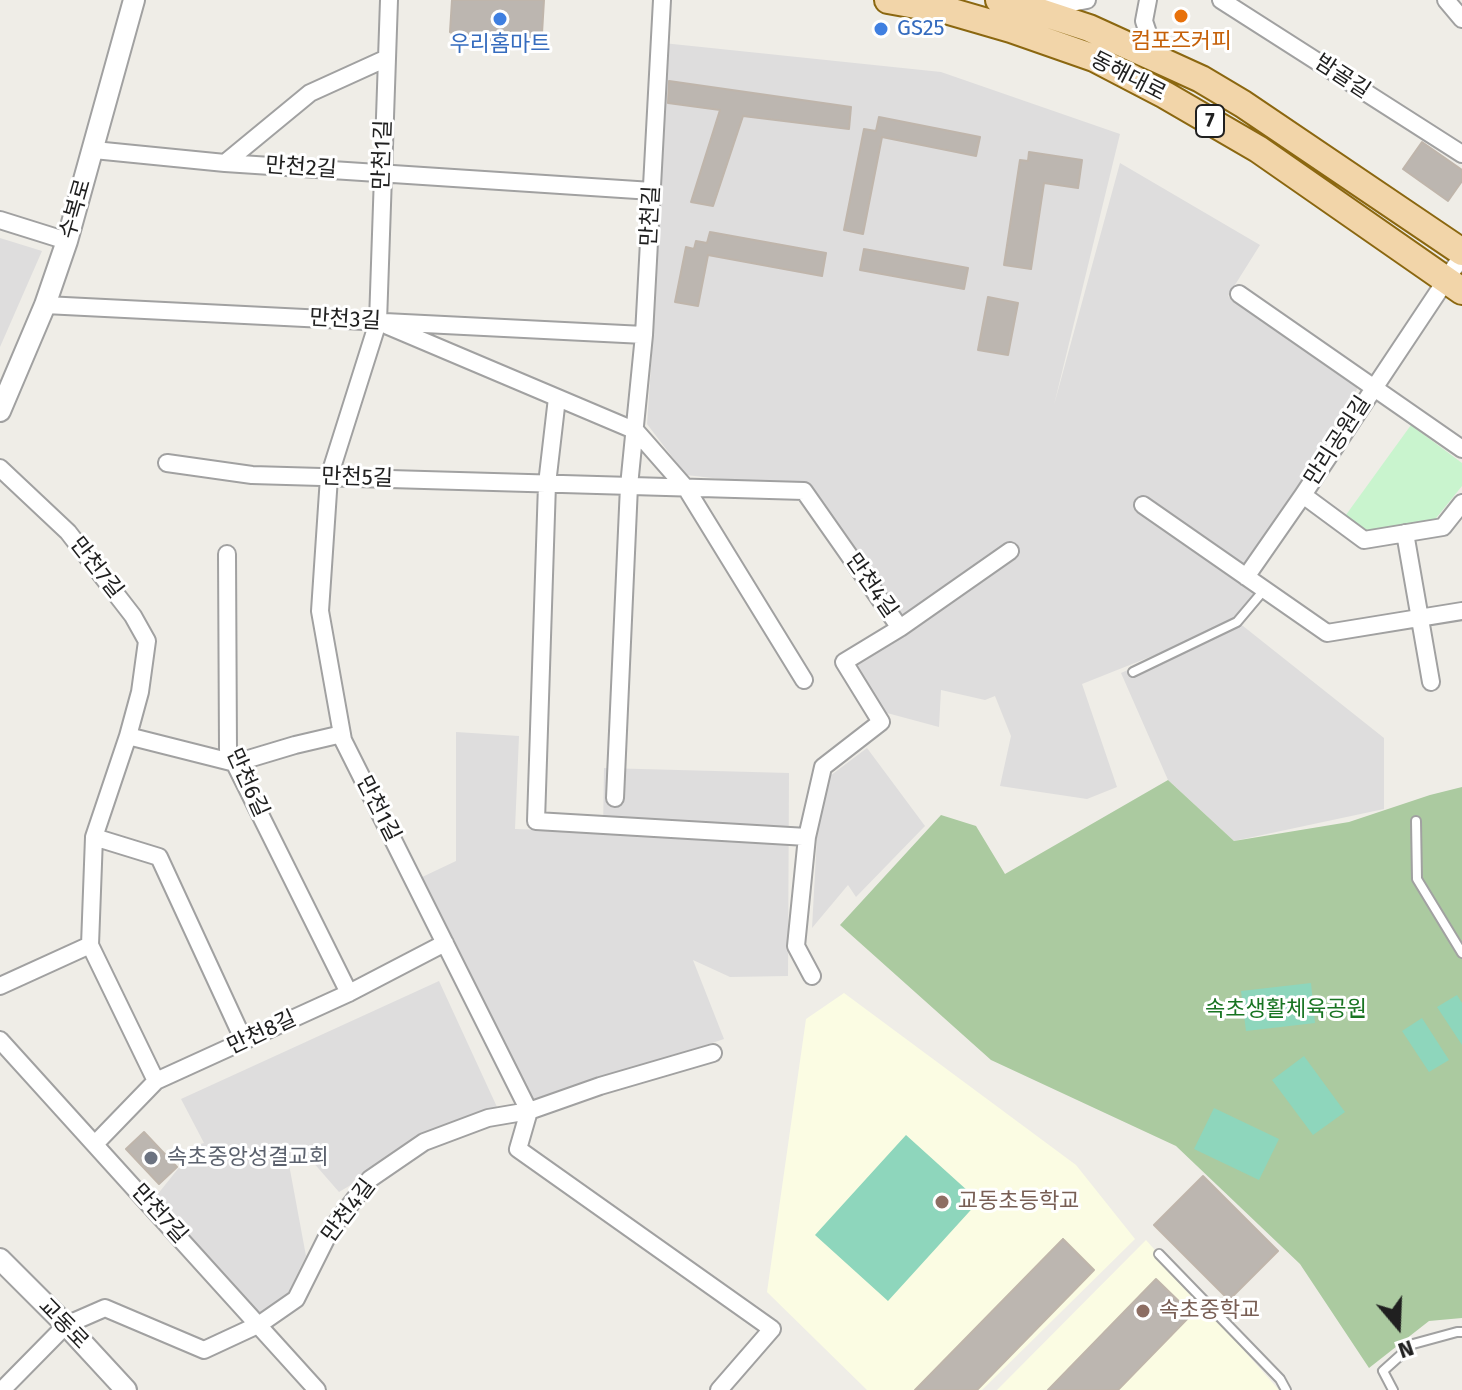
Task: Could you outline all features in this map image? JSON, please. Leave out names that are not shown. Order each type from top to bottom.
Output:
[{"type":"main road","name":"동해대로","points":[[888,0],[950,5],[1094,58],[1258,149],[1454,285]]},
{"type":"main road","name":"동해대로","points":[[999,0],[1089,28],[1201,79],[1243,104],[1462,254]]},
{"type":"street","name":"수복로","points":[[0,411],[45,305],[67,241],[134,0]]},
{"type":"street","name":"만천1길","points":[[389,0],[378,322],[329,477],[320,611],[343,740],[529,1111]]},
{"type":"street","name":"만천길","points":[[615,798],[629,486],[644,335],[662,0]]},
{"type":"street","points":[[1034,10],[1087,0]]},
{"type":"street","points":[[1148,0],[1144,21],[1164,61]]},
{"type":"street","name":"밤골길","points":[[1221,0],[1462,154]]},
{"type":"street","points":[[1446,0],[1462,19]]},
{"type":"street","points":[[225,163],[310,93],[387,58]]},
{"type":"street","name":"만천2길","points":[[94,150],[225,163],[652,191]]},
{"type":"street","points":[[0,220],[67,241]]},
{"type":"street","name":"만리공원길","points":[[1246,577],[1373,387],[1454,285],[1462,254]]},
{"type":"street","points":[[1239,294],[1373,387]]},
{"type":"street","name":"만천3길","points":[[45,305],[644,335]]},
{"type":"street","points":[[378,322],[636,431],[686,488],[804,680]]},
{"type":"street","name":"만리공원길","points":[[1373,387],[1462,449]]},
{"type":"street","points":[[557,398],[547,484],[536,821],[807,837]]},
{"type":"street","name":"만천5길","points":[[167,463],[252,475],[686,488]]},
{"type":"street","name":"만천7길","points":[[0,468],[68,532],[133,616],[147,641],[140,692],[94,837],[90,945],[156,1081]]},
{"type":"street","name":"만천4길","points":[[686,488],[804,491],[900,628],[844,662],[881,722],[823,767],[807,837],[796,946],[812,976]]},
{"type":"street","name":"만리공원길","points":[[1303,495],[1364,540],[1443,527],[1462,503]]},
{"type":"street","points":[[1143,505],[1327,633],[1462,611]]},
{"type":"street","points":[[1405,533],[1431,682]]},
{"type":"street","points":[[900,628],[1010,551]]},
{"type":"street","name":"만천6길","points":[[227,554],[228,750],[349,993]]},
{"type":"street","points":[[128,736],[235,763],[342,734]]},
{"type":"street","points":[[94,837],[159,857],[244,1041]]},
{"type":"street","name":"만천8길","points":[[95,1144],[156,1081],[349,993],[445,943]]},
{"type":"street","points":[[0,986],[90,945]]},
{"type":"street","name":"만천7길","points":[[0,1040],[317,1390]]},
{"type":"street","name":"만천4길","points":[[66,1325],[105,1308],[204,1350],[260,1324],[296,1299],[330,1231],[370,1179],[424,1142],[488,1118],[529,1111],[600,1086],[713,1053]]},
{"type":"street","points":[[529,1111],[518,1149],[772,1329],[719,1390]]},
{"type":"street","name":"교동로","points":[[0,1259],[126,1390]]},
{"type":"street","points":[[2,1390],[66,1325]]},
{"type":"lane","points":[[1133,672],[1237,622],[1265,590]]},
{"type":"lane","points":[[1416,821],[1417,879],[1462,953]]},
{"type":"lane","points":[[1159,1254],[1280,1379],[1286,1390]]},
{"type":"lane","points":[[1393,1390],[1383,1371],[1413,1344],[1462,1332]]},
{"type":"shaded area","points":[[663,43],[941,72],[1120,134],[1054,405],[1120,163],[1260,245],[1228,296],[1359,386],[1246,576],[1265,590],[1238,622],[1384,738],[1384,809],[1234,841],[1168,780],[1121,673],[1205,635],[1082,684],[1117,787],[1087,799],[1000,786],[1011,736],[995,696],[985,700],[941,690],[939,727],[887,713],[855,666],[900,617],[809,489],[686,475],[647,424]]},
{"type":"shaded area","points":[[0,238],[42,251],[0,347]]},
{"type":"shaded area","points":[[456,732],[519,736],[515,829],[603,832],[604,768],[789,773],[788,976],[730,977],[693,960],[724,1039],[532,1103],[418,879],[456,861]]},
{"type":"shaded area","points":[[867,748],[925,826],[856,897],[848,885],[812,928],[817,837],[826,779]]},
{"type":"shaded area","points":[[439,981],[497,1107],[461,1119],[339,1192],[305,1153],[288,1159],[306,1256],[288,1293],[261,1316],[153,1200],[197,1145],[204,1143],[181,1099]]},
{"type":"shaded area","name":"교동초등학교","points":[[844,993],[1076,1165],[1135,1239],[982,1390],[867,1390],[767,1292],[806,1019]]},
{"type":"shaded area","name":"속초중학교","points":[[1146,1240],[1279,1390],[997,1390]]},
{"type":"green space","points":[[1411,425],[1462,463],[1462,486],[1433,522],[1363,532],[1343,519]]},
{"type":"green space","name":"속초생활체육공원","points":[[1168,780],[1234,841],[1349,822],[1462,787],[1462,1318],[1429,1321],[1369,1368],[1300,1264],[1176,1146],[991,1060],[840,925],[941,815],[976,826],[1005,874]]},
{"type":"green space","points":[[1311,983],[1315,1023],[1246,1031],[1241,991]]},
{"type":"green space","points":[[1457,995],[1462,1003],[1462,1045],[1437,1007]]},
{"type":"green space","points":[[1422,1018],[1449,1060],[1429,1072],[1402,1031]]},
{"type":"green space","points":[[1304,1056],[1345,1112],[1313,1135],[1272,1080]]},
{"type":"green space","points":[[1214,1108],[1279,1139],[1259,1180],[1194,1149]]},
{"type":"green space","points":[[906,1135],[979,1201],[888,1301],[815,1235]]},
{"type":"building","points":[[452,0],[544,0],[541,50],[481,48],[450,32]]},
{"type":"building","points":[[669,81],[851,107],[849,129],[743,116],[713,206],[691,202],[720,110],[668,103]]},
{"type":"building","points":[[879,117],[980,137],[976,156],[882,137],[863,234],[844,230],[864,129],[876,131]]},
{"type":"building","points":[[1422,142],[1462,170],[1462,181],[1448,201],[1403,169]]},
{"type":"building","points":[[1029,152],[1082,160],[1078,188],[1044,183],[1031,269],[1004,265],[1020,160],[1028,161]]},
{"type":"building","points":[[710,232],[826,253],[822,276],[708,255],[698,306],[675,302],[686,247],[694,249],[696,241],[707,243]]},
{"type":"building","points":[[864,249],[968,268],[964,289],[860,270]]},
{"type":"building","points":[[988,297],[1018,303],[1008,355],[978,350]]},
{"type":"building","name":"속초중앙성결교회","points":[[144,1132],[177,1167],[159,1184],[126,1149]]},
{"type":"building","points":[[1203,1176],[1278,1251],[1229,1300],[1154,1225]]},
{"type":"building","points":[[1063,1239],[1094,1270],[977,1390],[915,1390]]},
{"type":"building","points":[[1156,1279],[1192,1314],[1118,1390],[1048,1390]]},
{"type":"place","name":"컴포즈커피","points":[[1181,16]]},
{"type":"place","name":"우리홈마트","points":[[500,19]]},
{"type":"place","name":"GS25","points":[[881,29]]},
{"type":"place","name":"속초중앙성결교회","points":[[151,1158]]},
{"type":"place","name":"교동초등학교","points":[[942,1202]]},
{"type":"place","name":"속초중학교","points":[[1143,1311]]}]
